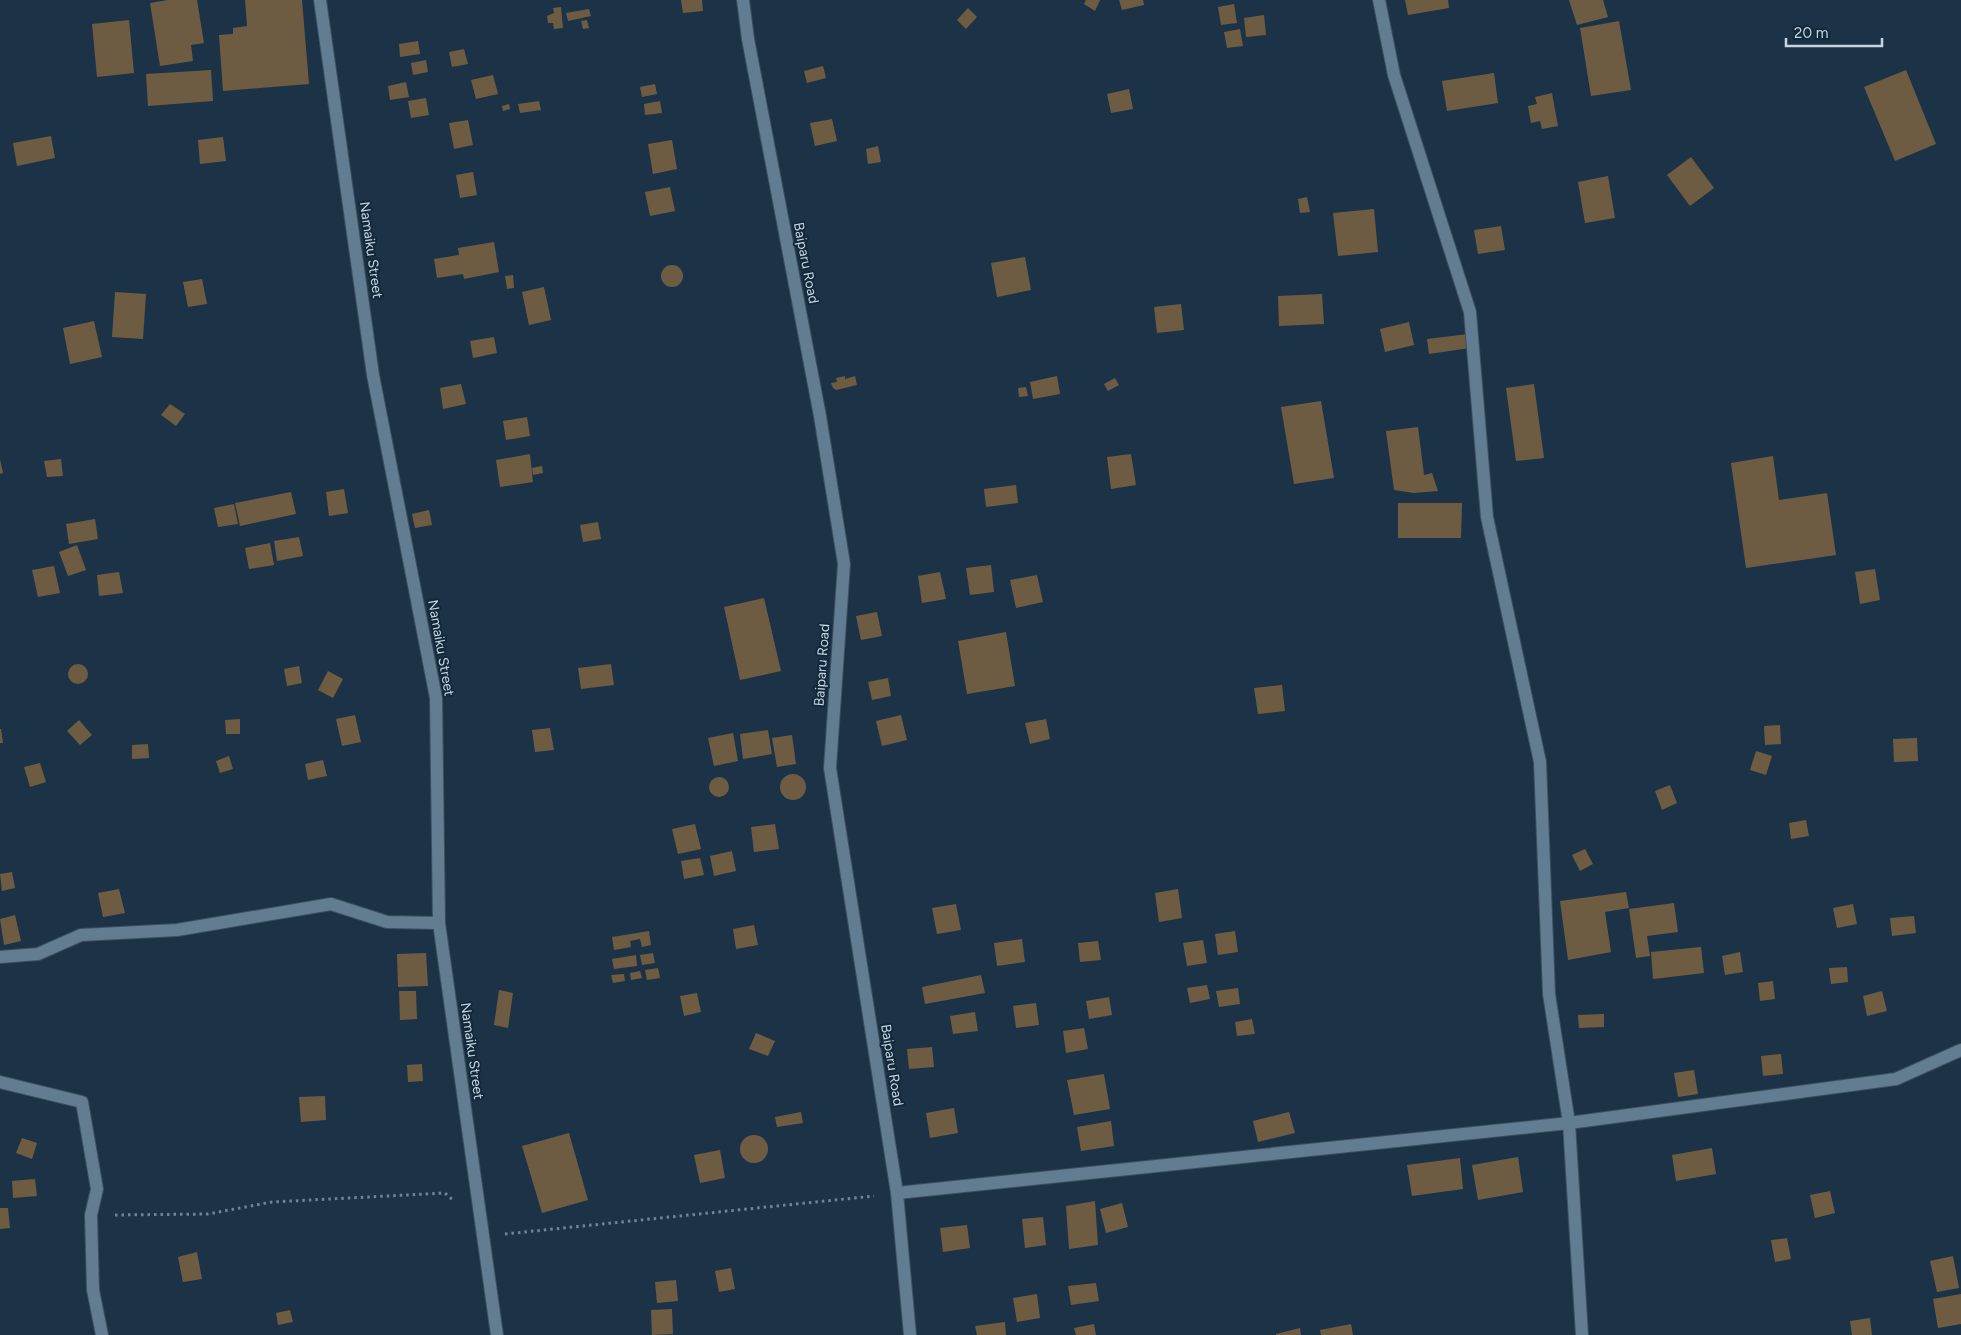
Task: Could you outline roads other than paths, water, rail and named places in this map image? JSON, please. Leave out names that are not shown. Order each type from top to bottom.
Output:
[{"type":"street","name":"Namaiku Street","points":[[320,0],[373,375],[436,698],[439,923],[497,1335]]},
{"type":"street","name":"Baiparu Road","points":[[743,0],[748,39],[820,416],[844,564],[830,768],[897,1193],[910,1335]]},
{"type":"street","points":[[1379,0],[1394,75],[1470,312],[1487,518],[1540,762],[1549,994],[1569,1123],[1582,1335]]},
{"type":"street","points":[[0,957],[38,954],[81,935],[177,930],[331,904],[387,922],[439,923]]},
{"type":"street","points":[[897,1193],[1569,1123],[1896,1079],[1961,1050]]},
{"type":"street","points":[[0,1082],[82,1102],[97,1189],[92,1215],[93,1290],[102,1335]]}]
